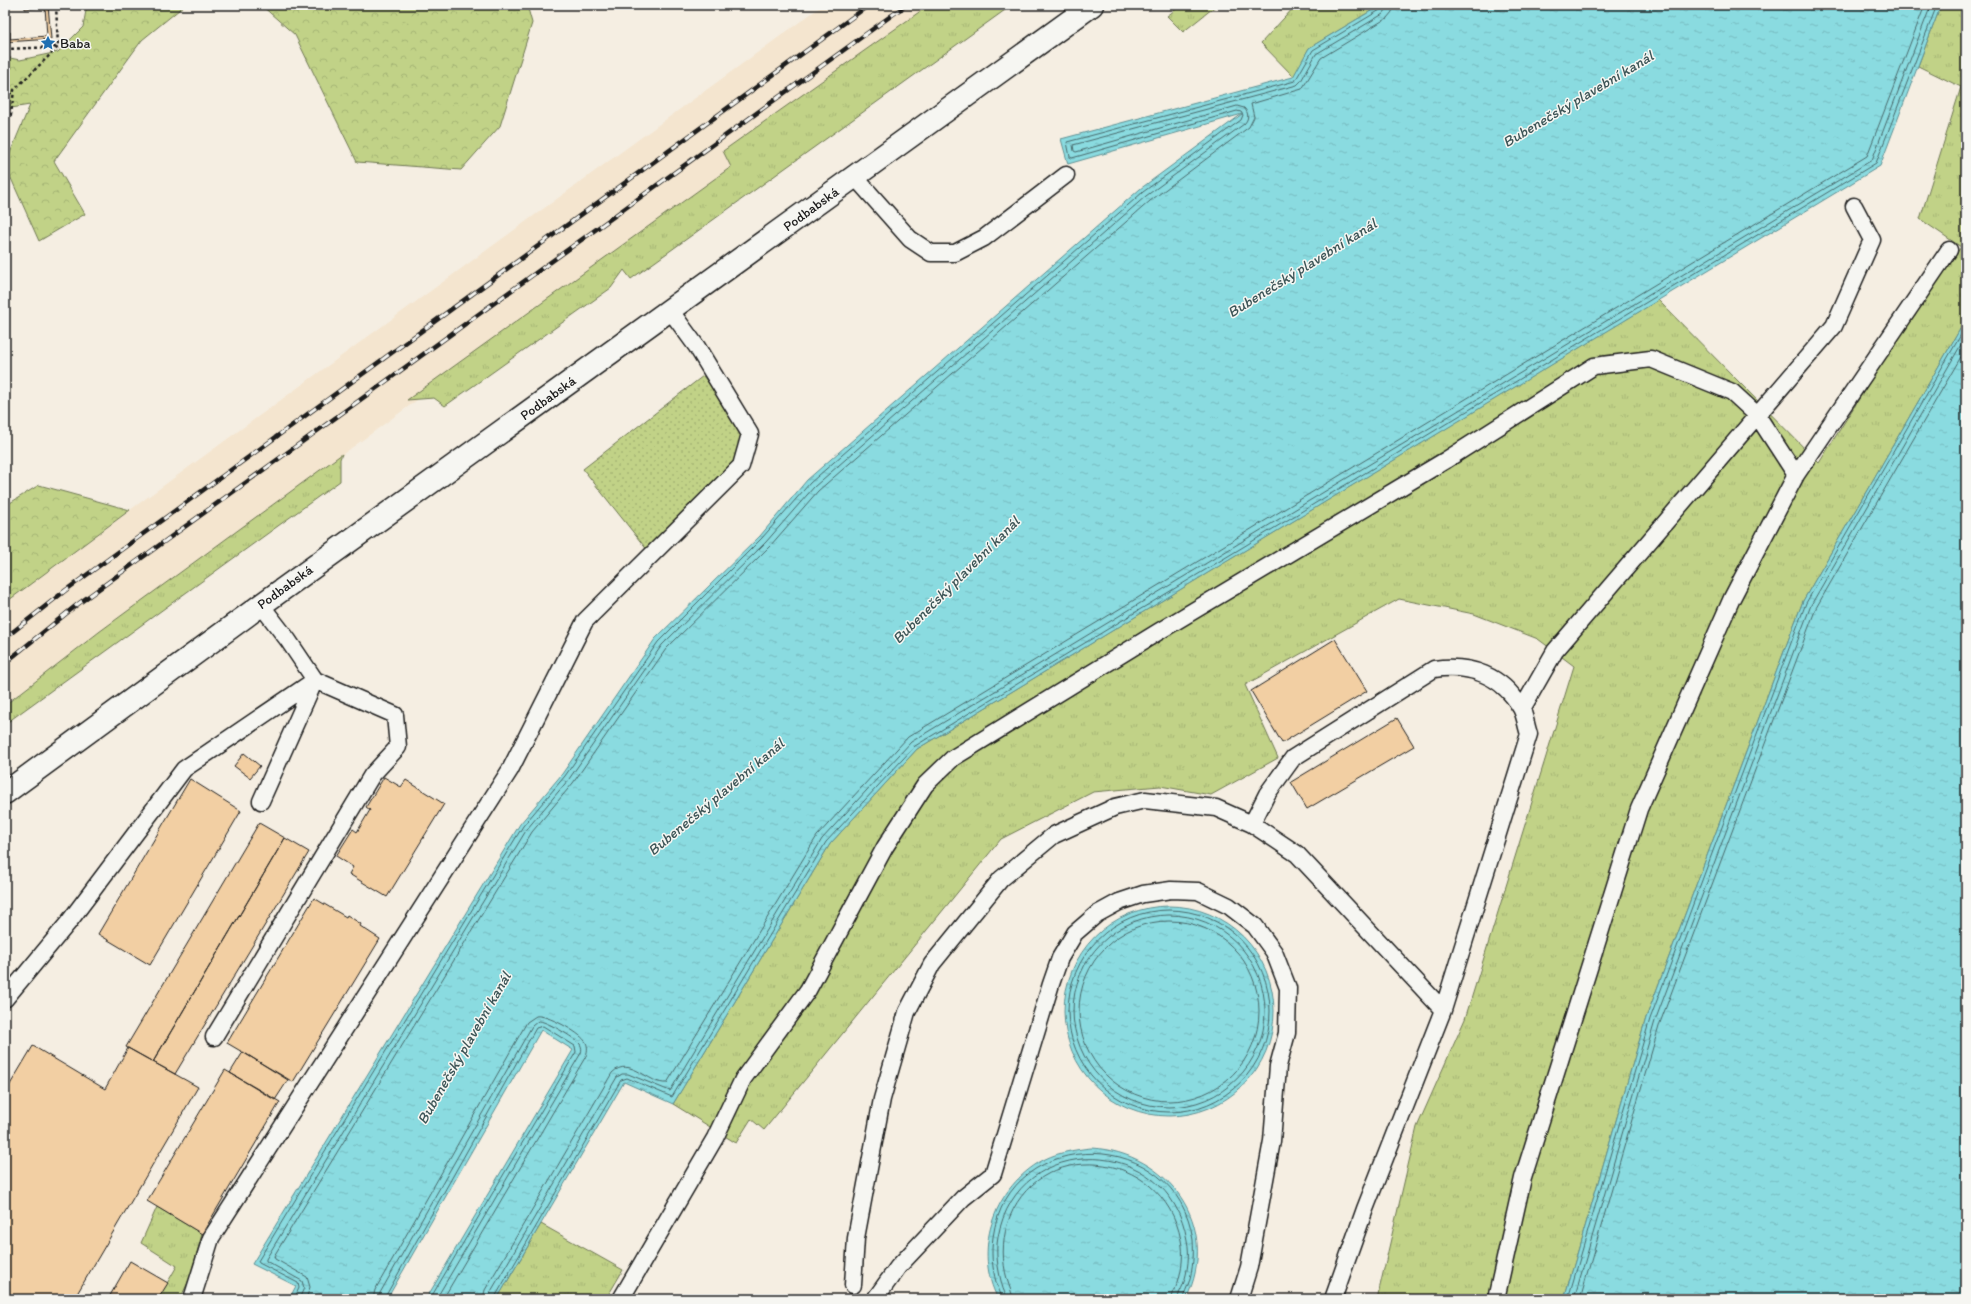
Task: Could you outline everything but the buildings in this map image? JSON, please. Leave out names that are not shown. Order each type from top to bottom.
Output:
[{"type":"main road","name":"Podbabská","points":[[5,793],[261,605],[1092,5]]},
{"type":"lane","points":[[855,177],[910,239],[931,253],[955,253],[984,238],[1066,175]]},
{"type":"lane","points":[[1522,709],[1555,651],[1834,326],[1872,240],[1854,206]]},
{"type":"lane","points":[[1496,1299],[1522,1178],[1639,808],[1732,598],[1796,475],[1949,250]]},
{"type":"lane","points":[[192,1299],[211,1238],[510,770],[585,621],[741,466],[750,434],[697,347],[670,310]]},
{"type":"lane","points":[[621,1299],[715,1138],[743,1079],[808,990],[885,847],[925,786],[953,758],[1158,632],[1446,460],[1594,366],[1651,359],[1732,392],[1757,415],[1796,475]]},
{"type":"lane","points":[[214,1038],[372,775],[398,747],[395,715],[315,680],[261,605]]},
{"type":"lane","points":[[1252,824],[1267,794],[1293,758],[1434,669],[1453,667],[1486,675],[1505,687],[1522,709],[1529,734],[1443,1010],[1365,1209],[1333,1299]]},
{"type":"lane","points":[[262,801],[315,680]]},
{"type":"lane","points":[[5,999],[68,923],[184,769],[315,680]]},
{"type":"lane","points":[[853,1285],[856,1238],[882,1099],[907,1012],[932,964],[1001,879],[1054,834],[1115,807],[1145,800],[1216,808],[1252,824],[1297,854],[1443,1010]]},
{"type":"lane","points":[[875,1299],[898,1267],[963,1198],[993,1174],[1051,984],[1060,958],[1075,933],[1097,914],[1118,902],[1143,894],[1171,890],[1198,891],[1229,906],[1255,926],[1274,952],[1288,988],[1287,1033],[1278,1066],[1272,1141],[1248,1267],[1239,1299]]},
{"type":"path","points":[[5,98],[58,47],[56,5]]},
{"type":"path","points":[[5,49],[58,47]]},
{"type":"path","points":[[5,118],[11,115],[14,90]]},
{"type":"shaded area","points":[[823,5],[959,5],[99,632],[5,705],[5,603],[130,510]]},
{"type":"green space","points":[[87,5],[185,5],[142,40],[54,161],[85,214],[39,241],[5,165],[30,105],[5,109],[5,57],[20,60],[58,52],[83,27]]},
{"type":"green space","points":[[261,5],[527,5],[532,23],[500,126],[461,170],[357,162],[295,35]]},
{"type":"green space","points":[[929,5],[1012,5],[631,279],[624,270],[611,288],[445,406],[434,398],[407,400],[731,167],[723,151]]},
{"type":"green space","points":[[1182,5],[1217,5],[1183,32],[1167,16]]},
{"type":"green space","points":[[1296,5],[1381,5],[1309,48],[1294,77],[1261,43]]},
{"type":"green space","points":[[1941,5],[1966,5],[1966,319],[1803,601],[1646,1018],[1564,1299],[1377,1299],[1417,1127],[1465,1019],[1574,666],[1538,639],[1474,614],[1399,599],[1245,685],[1278,758],[1211,795],[1160,786],[1093,792],[1001,839],[764,1130],[751,1119],[736,1143],[673,1104],[830,844],[917,749],[1658,300],[1819,463],[1887,354],[1961,247],[1920,219],[1961,87],[1918,66]]},
{"type":"green space","points":[[703,376],[750,434],[753,452],[648,551],[583,469]]},
{"type":"green space","points":[[342,454],[340,459],[340,481],[5,724],[5,705],[99,632]]},
{"type":"green space","points":[[39,485],[130,510],[5,603],[5,506]]},
{"type":"green space","points":[[157,1207],[202,1234],[190,1278],[180,1299],[158,1299],[177,1266],[141,1243]]},
{"type":"green space","points":[[541,1224],[623,1270],[606,1299],[497,1299]]},
{"type":"water","name":"Bubenečský plavební kanál","points":[[1381,5],[1941,5],[1880,166],[917,749],[830,844],[673,1104],[624,1082],[497,1299],[426,1299],[573,1050],[541,1030],[387,1299],[289,1299],[296,1286],[252,1264],[520,824],[562,774],[655,639],[760,536],[807,480],[1140,189],[1242,114],[1068,164],[1061,139],[1293,77],[1309,48]]},
{"type":"water","points":[[1966,319],[1966,1299],[1564,1299],[1646,1018],[1803,601]]},
{"type":"water","points":[[1169,906],[1189,908],[1209,914],[1227,924],[1243,937],[1256,953],[1266,971],[1272,991],[1274,1011],[1272,1031],[1266,1051],[1256,1069],[1243,1085],[1227,1098],[1209,1108],[1189,1114],[1169,1116],[1149,1114],[1129,1108],[1111,1098],[1095,1085],[1082,1069],[1072,1051],[1066,1031],[1064,1011],[1066,991],[1072,971],[1082,953],[1095,937],[1111,924],[1129,914],[1149,908]]},
{"type":"water","points":[[1091,1148],[1119,1153],[1143,1163],[1164,1178],[1181,1197],[1192,1220],[1197,1245],[1195,1271],[1186,1299],[998,1299],[991,1281],[987,1261],[988,1242],[992,1224],[999,1206],[1009,1189],[1022,1175],[1038,1163],[1050,1157],[1063,1152]]},
{"type":"railway","points":[[5,638],[66,590],[869,5]]},
{"type":"railway","points":[[5,663],[78,604],[906,5]]},
{"type":"place","name":"Baba","points":[[48,43]]}]
